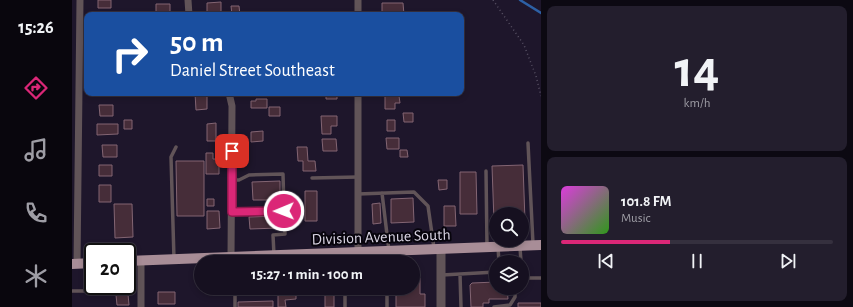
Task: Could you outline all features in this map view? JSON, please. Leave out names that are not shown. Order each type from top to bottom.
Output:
[{"type":"main road","name":"Division Avenue South","points":[[350,255],[358,252],[487,247]]},
{"type":"main road","name":"Division Avenue South","points":[[136,261],[194,259]]},
{"type":"street","points":[[80,0],[75,176],[82,263]]},
{"type":"street","points":[[188,0],[188,12]]},
{"type":"street","points":[[358,0],[358,12]]},
{"type":"street","points":[[230,96],[232,106],[231,255]]},
{"type":"street","points":[[358,96],[358,252]]},
{"type":"street","points":[[438,249],[441,275],[441,307]]},
{"type":"street","points":[[141,261],[142,307]]},
{"type":"lane","points":[[528,143],[537,245]]},
{"type":"lane","points":[[174,260],[172,157],[176,147]]},
{"type":"lane","points":[[486,171],[487,247]]},
{"type":"lane","points":[[232,180],[239,180],[249,175],[283,174],[285,234],[273,235],[274,255]]},
{"type":"lane","points":[[312,178],[358,177]]},
{"type":"lane","points":[[358,194],[414,192],[428,206],[438,249]]},
{"type":"lane","points":[[382,193],[389,255]]},
{"type":"lane","points":[[232,212],[284,211]]},
{"type":"lane","points":[[72,291],[85,291],[82,263]]},
{"type":"lane","points":[[441,275],[489,272]]},
{"type":"lane","points":[[460,274],[462,307]]},
{"type":"lane","points":[[529,278],[541,278]]},
{"type":"lane","points":[[235,295],[235,307]]},
{"type":"lane","points":[[345,295],[345,307]]},
{"type":"lane","points":[[387,295],[387,307]]},
{"type":"lane","points":[[494,307],[510,305],[515,295]]},
{"type":"path","points":[[493,0],[524,45],[536,76],[541,96]]},
{"type":"building","points":[[98,0],[111,0],[111,8],[98,8]]},
{"type":"building","points":[[221,2],[221,12],[207,12],[207,3]]},
{"type":"building","points":[[382,3],[403,3],[404,12],[382,12]]},
{"type":"building","points":[[156,4],[170,4],[170,12],[156,12]]},
{"type":"building","points":[[231,6],[239,6],[240,12],[232,12]]},
{"type":"building","points":[[195,96],[207,96],[207,109],[196,110]]},
{"type":"building","points":[[326,96],[337,96],[337,99],[326,99]]},
{"type":"building","points":[[385,96],[399,96],[400,103],[395,103],[395,109],[385,109]]},
{"type":"building","points":[[256,99],[267,99],[267,108],[251,108],[251,101],[256,101]]},
{"type":"building","points":[[99,105],[113,105],[113,116],[100,116]]},
{"type":"building","points":[[269,107],[280,107],[280,116],[269,116]]},
{"type":"building","points":[[403,113],[413,113],[413,122],[404,122]]},
{"type":"building","points":[[321,116],[337,116],[337,126],[331,126],[331,134],[322,134]]},
{"type":"building","points":[[124,120],[132,120],[132,129],[124,129]]},
{"type":"building","points":[[387,120],[395,120],[395,131],[387,131]]},
{"type":"building","points":[[216,123],[216,141],[207,141],[207,124]]},
{"type":"building","points":[[97,124],[118,124],[118,134],[97,135]]},
{"type":"building","points":[[263,131],[263,141],[251,142],[251,132]]},
{"type":"building","points":[[386,138],[399,138],[399,149],[387,149]]},
{"type":"building","points":[[322,139],[336,139],[337,151],[323,151]]},
{"type":"building","points":[[102,145],[117,145],[117,157],[103,157]]},
{"type":"building","points":[[297,147],[307,147],[308,161],[315,161],[316,171],[303,171],[303,161],[298,161]]},
{"type":"building","points":[[400,150],[407,150],[408,157],[400,157]]},
{"type":"building","points":[[206,153],[213,153],[213,159],[219,159],[219,174],[206,174]]},
{"type":"building","points":[[176,161],[204,161],[204,216],[177,216]]},
{"type":"building","points":[[99,165],[112,165],[112,176],[99,176]]},
{"type":"building","points":[[523,165],[524,207],[493,207],[492,166]]},
{"type":"building","points":[[460,172],[476,172],[477,214],[460,214]]},
{"type":"building","points":[[438,180],[447,180],[447,189],[439,190]]},
{"type":"building","points":[[280,181],[280,200],[253,200],[252,182]]},
{"type":"building","points":[[99,185],[111,185],[111,202],[99,202]]},
{"type":"building","points":[[305,191],[317,191],[317,221],[305,221]]},
{"type":"building","points":[[413,198],[414,222],[391,223],[391,199]]},
{"type":"building","points":[[207,199],[214,199],[214,206],[207,206]]},
{"type":"building","points":[[380,203],[381,223],[373,224],[372,204]]},
{"type":"building","points":[[114,204],[132,204],[133,237],[115,238]]},
{"type":"building","points":[[444,206],[455,206],[456,226],[444,226]]},
{"type":"building","points":[[207,211],[219,211],[220,228],[207,229]]},
{"type":"building","points":[[278,216],[279,228],[250,229],[249,217]]},
{"type":"building","points":[[489,282],[489,295],[508,295],[508,299],[489,299],[489,303],[483,303],[483,307],[471,307],[470,285],[472,283]]},
{"type":"building","points":[[158,292],[175,292],[175,304],[158,304]]},
{"type":"building","points":[[425,294],[425,307],[396,307],[396,295]]},
{"type":"building","points":[[116,295],[128,295],[129,305],[117,305]]},
{"type":"building","points":[[278,295],[296,295],[296,299],[285,300],[286,307],[278,307]]},
{"type":"building","points":[[325,295],[334,295],[334,307],[325,307]]},
{"type":"building","points":[[273,301],[273,307],[238,307],[238,302]]},
{"type":"building","points":[[518,303],[541,303],[541,307],[518,307]]},
{"type":"waterway","points":[[520,0],[541,13]]},
{"type":"route","points":[[232,151],[232,212],[284,211]]}]
